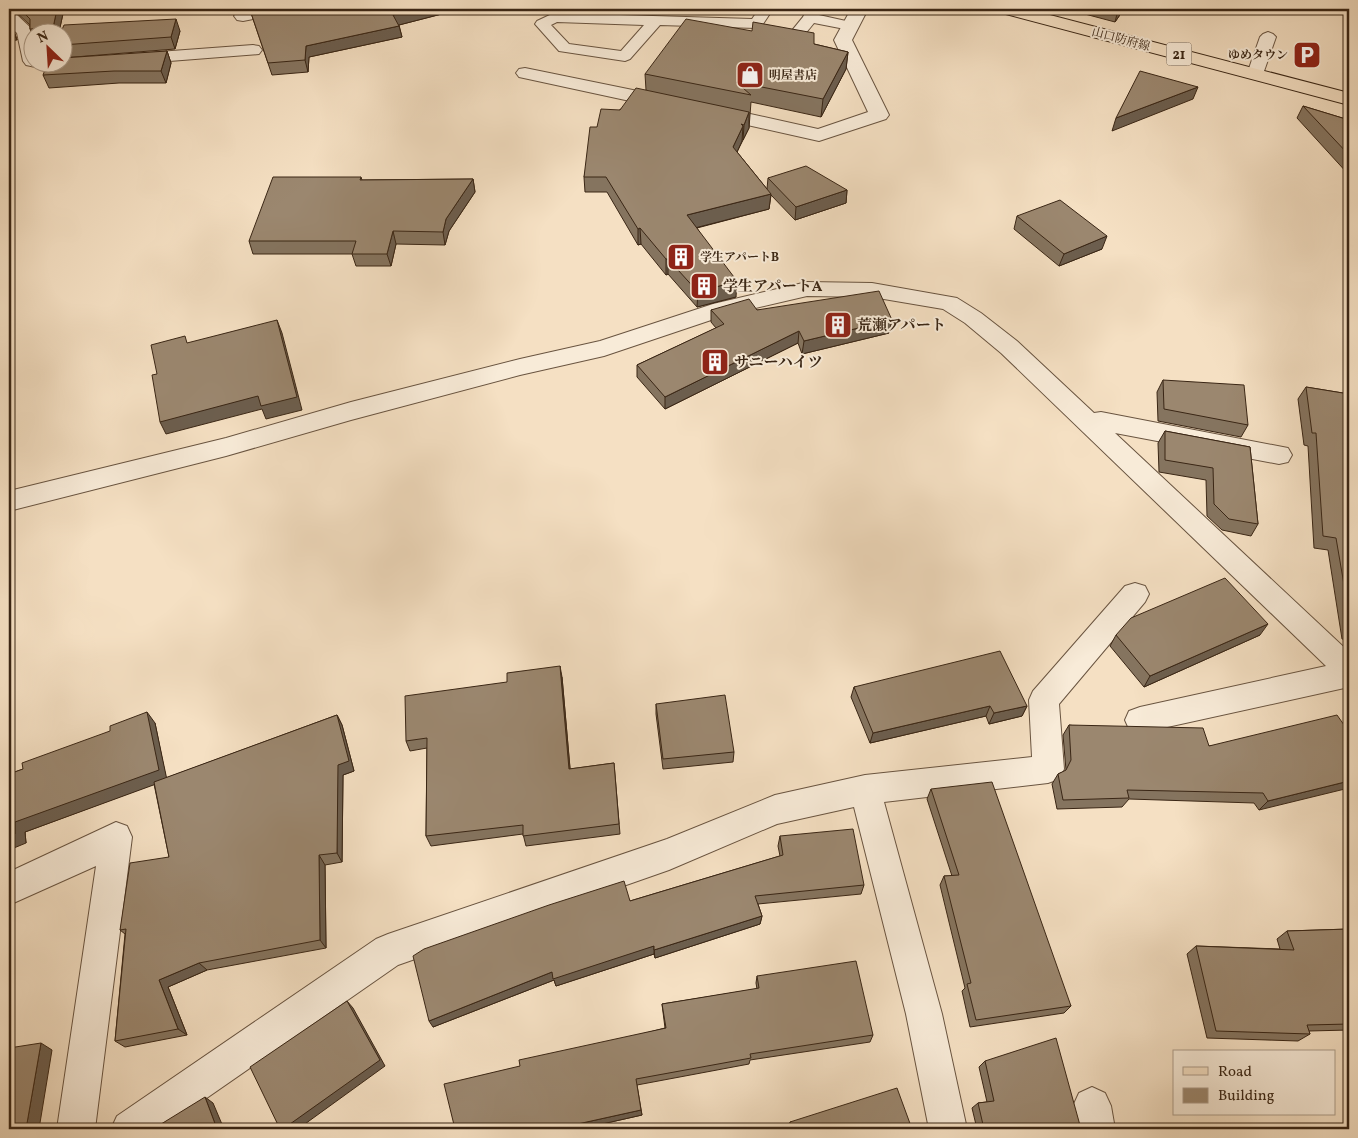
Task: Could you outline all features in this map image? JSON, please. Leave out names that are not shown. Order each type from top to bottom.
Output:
[{"type":"main road","name":"山口防府線","points":[[1008,9],[1349,99]]},
{"type":"street","points":[[243,16],[279,9]]},
{"type":"street","points":[[9,17],[22,28]]},
{"type":"street","points":[[526,73],[819,134],[879,115],[843,40],[854,17]]},
{"type":"street","points":[[9,48],[22,53]]},
{"type":"street","points":[[116,60],[253,50]]},
{"type":"street","points":[[72,64],[96,62]]},
{"type":"street","points":[[9,501],[216,449],[351,411],[604,348],[721,309],[807,288],[872,290],[949,303],[973,318],[1009,348],[1349,670]]},
{"type":"street","points":[[1089,423],[1101,421],[1279,455]]},
{"type":"street","points":[[130,1129],[388,951],[669,854],[775,810],[865,790],[1048,769],[1044,700],[1135,594]]},
{"type":"street","points":[[1140,720],[1349,674]]},
{"type":"street","points":[[865,790],[924,1014],[948,1129]]},
{"type":"street","points":[[9,889],[92,851],[116,837],[76,1129]]},
{"type":"lane","points":[[766,9],[752,32],[794,38],[812,13],[854,17]]},
{"type":"lane","points":[[656,20],[625,56],[564,48],[542,24],[554,17],[656,20],[756,24]]},
{"type":"lane","points":[[1255,74],[1268,37]]},
{"type":"building","points":[[20,9],[57,9],[54,22],[30,22],[30,19]]},
{"type":"building","points":[[415,9],[393,15],[399,26],[306,46],[305,60],[268,63],[250,10]]},
{"type":"building","points":[[176,19],[171,37],[72,44],[72,25]]},
{"type":"building","name":"明屋書店","points":[[686,19],[752,31],[753,22],[814,33],[814,44],[848,52],[823,99],[736,82],[751,95],[645,74]]},
{"type":"building","points":[[167,51],[161,71],[114,71],[43,75],[44,72],[72,72],[72,57]]},
{"type":"building","points":[[1140,71],[1198,87],[1116,118]]},
{"type":"building","points":[[636,88],[749,112],[744,125],[741,124],[743,126],[733,147],[771,194],[687,215],[737,281],[698,292],[666,259],[640,228],[638,229],[606,177],[584,177],[590,127],[597,127],[601,109],[620,110]]},
{"type":"building","points":[[1303,106],[1349,120],[1349,155]]},
{"type":"building","points":[[806,166],[847,190],[796,207],[768,178]]},
{"type":"building","points":[[273,177],[361,177],[360,180],[473,179],[446,219],[443,232],[393,231],[387,254],[352,254],[356,241],[249,241]]},
{"type":"building","points":[[1060,200],[1107,236],[1064,254],[1017,216]]},
{"type":"building","points":[[879,291],[892,320],[804,341],[799,331],[665,397],[637,365],[724,324],[711,310],[749,299],[757,310]]},
{"type":"building","points":[[277,320],[297,397],[261,406],[258,396],[160,422],[152,375],[157,374],[151,345],[185,336],[187,343]]},
{"type":"building","points":[[1163,380],[1244,385],[1248,425],[1164,409]]},
{"type":"building","points":[[1306,387],[1349,394],[1349,614],[1336,538],[1323,536],[1316,433],[1312,433]]},
{"type":"building","points":[[1165,431],[1250,447],[1258,524],[1229,519],[1214,504],[1213,468],[1165,460]]},
{"type":"building","points":[[1225,578],[1268,624],[1150,676],[1116,635],[1131,618]]},
{"type":"building","points":[[1000,651],[1027,706],[994,713],[990,706],[873,733],[854,687]]},
{"type":"building","points":[[560,666],[569,769],[614,763],[619,824],[523,836],[523,825],[426,836],[427,738],[406,741],[405,696],[507,682],[507,673]]},
{"type":"building","points":[[725,695],[734,752],[663,759],[656,704]]},
{"type":"building","points":[[147,712],[159,770],[15,822],[15,834],[9,836],[9,774],[23,769],[22,763],[110,731],[110,726]]},
{"type":"building","points":[[337,715],[349,761],[338,765],[337,853],[319,855],[320,940],[199,963],[159,980],[178,1029],[115,1041],[126,929],[120,930],[130,863],[169,857],[154,782]]},
{"type":"building","points":[[1337,715],[1349,732],[1349,781],[1268,801],[1263,793],[1127,790],[1129,798],[1063,800],[1058,774],[1066,770],[1071,760],[1069,725],[1203,728],[1209,746]]},
{"type":"building","points":[[992,782],[1071,1006],[976,1020],[967,984],[971,983],[944,876],[959,875],[931,789]]},
{"type":"building","points":[[853,829],[864,885],[755,896],[762,916],[654,950],[654,946],[553,979],[552,972],[429,1021],[413,956],[424,949],[624,881],[630,901],[783,855],[780,836]]},
{"type":"building","points":[[1349,929],[1349,1024],[1307,1025],[1310,1034],[1216,1031],[1196,946],[1294,950],[1287,931]]},
{"type":"building","points":[[856,961],[873,1035],[750,1054],[751,1058],[636,1079],[641,1110],[555,1129],[527,1129],[526,1126],[513,1129],[455,1129],[444,1084],[520,1066],[519,1060],[666,1028],[662,1004],[759,988],[757,976]]},
{"type":"building","points":[[347,1001],[380,1060],[283,1129],[280,1129],[250,1067]]},
{"type":"building","points":[[1056,1038],[1081,1129],[984,1129],[978,1103],[994,1101],[985,1061]]},
{"type":"building","points":[[41,1043],[26,1129],[9,1129],[9,1048]]},
{"type":"building","points":[[897,1088],[912,1129],[792,1129],[790,1122]]},
{"type":"building","points":[[205,1097],[217,1129],[153,1129]]},
{"type":"place","name":"ゆめタウン","points":[[1307,55]]},
{"type":"place","name":"明屋書店","points":[[750,75]]},
{"type":"place","name":"学生アパートB","points":[[681,257]]},
{"type":"place","name":"学生アパートA","points":[[704,286]]},
{"type":"place","name":"荒瀬アパート","points":[[838,325]]},
{"type":"place","name":"サニーハイツ","points":[[715,362]]}]
